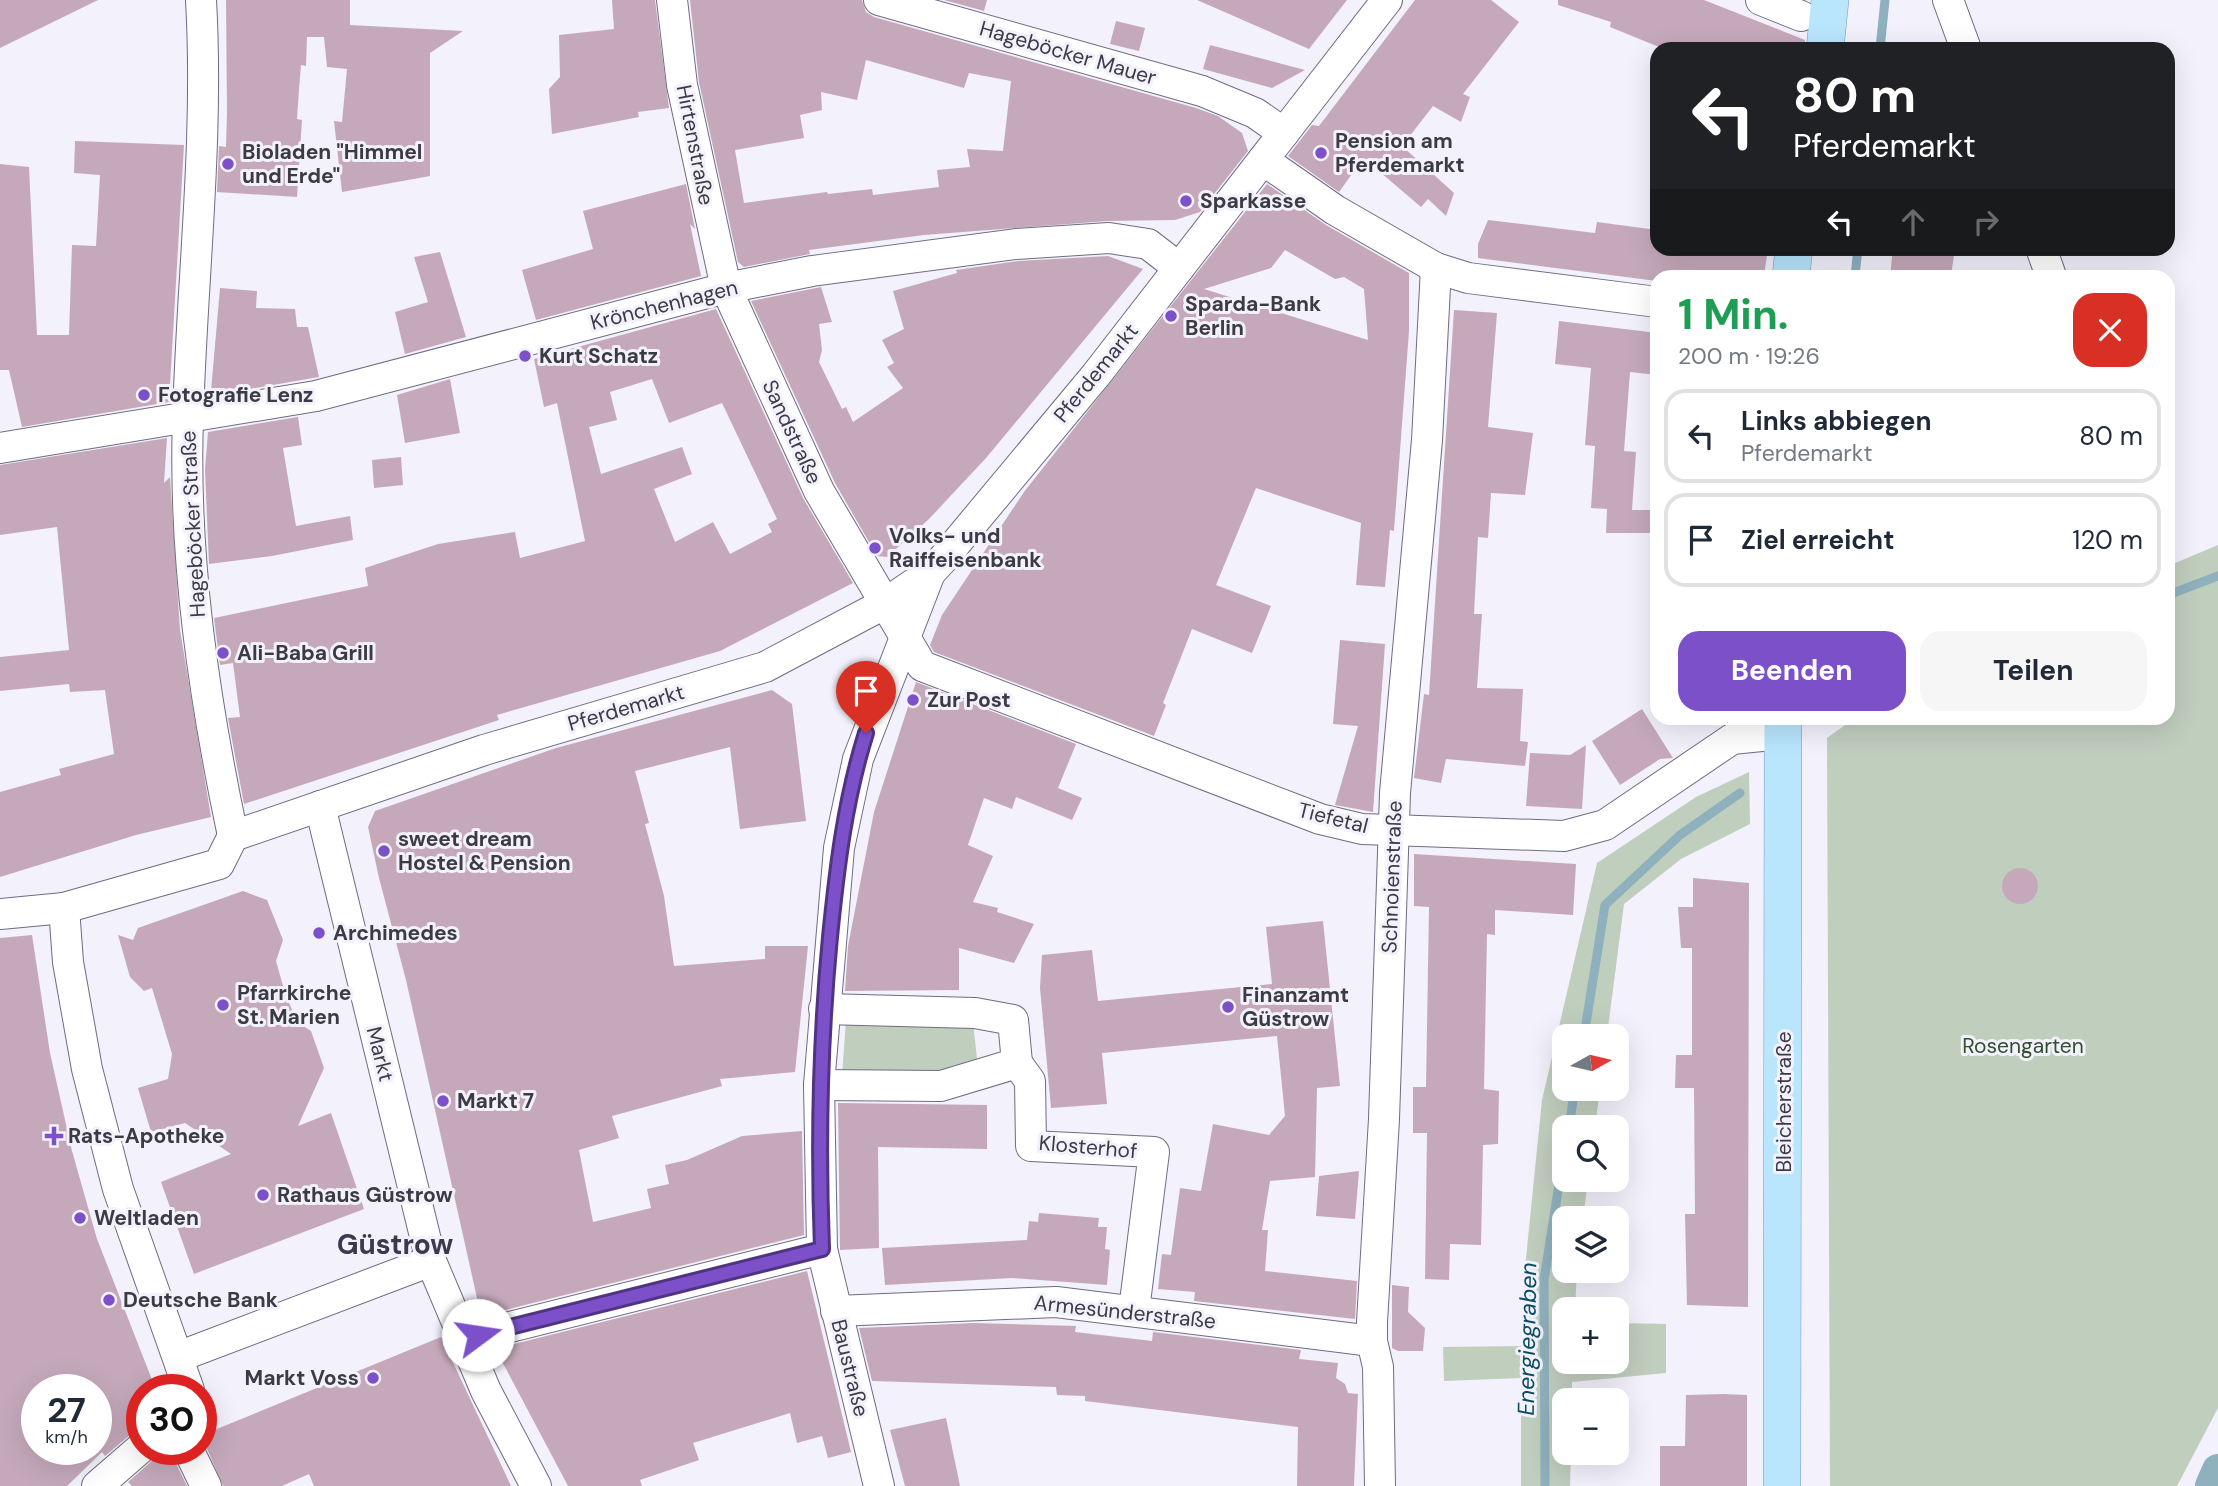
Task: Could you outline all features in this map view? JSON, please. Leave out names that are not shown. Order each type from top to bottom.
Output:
[{"type":"main road","points":[[1815,8],[1823,42]]},
{"type":"main road","name":"Bleicherstraße","points":[[1782,1486],[1783,726]]},
{"type":"street","name":"Hageböcker Straße","points":[[201,0],[204,122],[188,417],[190,532],[197,624],[214,744],[233,836]]},
{"type":"street","name":"Hirtenstraße","points":[[672,0],[682,85],[726,288]]},
{"type":"street","name":"Hageböcker Mauer","points":[[878,0],[1202,91],[1255,113],[1284,133]]},
{"type":"street","name":"Pferdemarkt","points":[[320,806],[484,750],[765,667],[884,604],[930,573],[1087,386],[1179,268],[1270,165],[1284,133],[1387,0]]},
{"type":"street","points":[[1761,0],[1815,8]]},
{"type":"street","points":[[1948,0],[1963,42]]},
{"type":"street","points":[[1270,165],[1335,209],[1436,268],[1468,278],[1650,301]]},
{"type":"street","name":"Krönchenhagen","points":[[0,448],[356,387],[726,288],[812,271],[1016,244],[1109,238],[1148,244],[1179,268]]},
{"type":"street","name":"Schnoienstraße","points":[[1380,1486],[1378,1367],[1371,1341],[1395,793],[1427,440],[1436,268]]},
{"type":"street","name":"Sandstraße","points":[[726,288],[819,491],[884,604]]},
{"type":"street","name":"Pferdemarkt","points":[[822,1249],[819,1085],[839,848],[866,733],[930,573]]},
{"type":"street","points":[[884,604],[904,637]]},
{"type":"street","name":"Tiefetal","points":[[904,637],[922,666],[1320,819],[1363,829],[1564,836],[1605,825],[1732,739],[1783,726]]},
{"type":"street","points":[[0,914],[64,908],[219,864],[233,836],[320,806]]},
{"type":"street","name":"Markt","points":[[320,806],[431,1261],[463,1341],[536,1486]]},
{"type":"street","points":[[64,908],[68,962],[87,1069],[118,1189],[184,1374]]},
{"type":"street","name":"Klosterhof","points":[[824,1009],[975,1013],[1013,1020],[1017,1063],[1030,1081],[1031,1146],[1154,1152],[1134,1310]]},
{"type":"street","points":[[819,1085],[941,1086],[1017,1063]]},
{"type":"street","points":[[463,1341],[822,1249]]},
{"type":"street","name":"Baustraße","points":[[822,1249],[879,1486]]},
{"type":"street","points":[[178,1357],[431,1261]]},
{"type":"street","name":"Armesünderstraße","points":[[836,1311],[1011,1301],[1056,1302],[1371,1341]]},
{"type":"street","points":[[97,1486],[126,1461]]},
{"type":"street","points":[[196,1465],[206,1486]]},
{"type":"green space","name":"Rosengarten","points":[[2218,545],[2218,1408],[2177,1486],[1830,1486],[1827,738],[1845,725],[2175,725],[2175,563]]},
{"type":"green space","points":[[1749,772],[1750,824],[1681,859],[1624,904],[1609,1024],[1560,1024],[1597,863],[1696,797]]},
{"type":"green space","points":[[846,1020],[973,1023],[978,1067],[951,1076],[842,1076]]},
{"type":"green space","points":[[1552,1057],[1552,1101],[1598,1101],[1597,1115],[1552,1115],[1552,1192],[1586,1192],[1585,1206],[1552,1206],[1552,1283],[1576,1283],[1576,1297],[1552,1297],[1552,1374],[1629,1374],[1629,1323],[1666,1324],[1666,1373],[1572,1382],[1572,1388],[1552,1388],[1552,1465],[1571,1465],[1570,1486],[1521,1486],[1521,1378],[1444,1381],[1443,1347],[1524,1346],[1524,1278],[1542,1100]]},
{"type":"building","points":[[0,0],[98,0],[0,48]]},
{"type":"building","points":[[226,0],[350,0],[350,25],[463,31],[430,53],[430,176],[342,192],[334,121],[342,122],[347,69],[327,67],[324,37],[307,37],[306,66],[301,65],[297,119],[302,120],[297,197],[217,192],[219,146],[226,147]]},
{"type":"building","points":[[612,0],[655,0],[669,108],[638,112],[639,117],[552,134],[549,89],[560,77],[559,35],[614,29]]},
{"type":"building","points":[[690,0],[862,0],[866,12],[874,17],[1218,116],[1242,133],[1248,151],[1200,212],[1175,220],[1108,221],[924,235],[809,250],[810,254],[744,267],[738,262],[699,82]],"holes":[[[866,60],[964,88],[969,73],[1011,81],[1003,151],[967,149],[970,167],[937,170],[939,187],[873,195],[872,189],[827,192],[744,203],[735,150],[804,138],[800,115],[822,110],[821,92],[857,100]]]},
{"type":"building","points":[[944,0],[987,0],[984,11]]},
{"type":"building","points":[[1197,0],[1347,0],[1309,49]]},
{"type":"building","points":[[1415,0],[1491,0],[1519,22],[1463,94],[1470,97],[1461,122],[1433,106],[1402,146],[1454,193],[1446,216],[1428,199],[1421,207],[1373,166],[1365,174],[1357,167],[1339,192],[1288,156],[1312,125],[1319,126]]},
{"type":"building","points":[[1558,0],[1704,0],[1805,42],[1650,43],[1610,27],[1611,22],[1558,5]]},
{"type":"building","points":[[1116,21],[1145,28],[1139,51],[1110,44]]},
{"type":"building","points":[[1210,45],[1305,70],[1272,88],[1203,69]]},
{"type":"building","points":[[75,141],[184,145],[169,402],[22,427],[9,370],[0,370],[0,164],[29,167],[37,335],[69,335],[72,245],[96,246],[100,175],[74,173]]},
{"type":"building","points":[[686,184],[695,229],[690,224],[701,276],[536,320],[522,270],[593,249],[583,211]]},
{"type":"building","points":[[1267,184],[1326,225],[1409,273],[1409,331],[1394,531],[1390,530],[1385,587],[1356,585],[1361,523],[1256,488],[1216,585],[1271,606],[1252,653],[1192,629],[1163,703],[1166,705],[1154,736],[934,652],[930,645],[942,615],[1024,492]],"holes":[[[1285,250],[1335,279],[1344,277],[1364,289],[1368,340],[1204,289],[1271,268]]]},
{"type":"building","points":[[1488,220],[1595,233],[1597,222],[1650,229],[1650,256],[1767,256],[1765,270],[1650,270],[1650,280],[1478,258],[1478,244]]},
{"type":"building","points":[[440,252],[466,337],[405,354],[395,312],[428,302],[414,257]]},
{"type":"building","points":[[1108,256],[1143,269],[986,458],[929,519],[887,557],[877,556],[835,483],[751,301],[821,287],[832,322],[819,324],[822,350],[819,362],[842,409],[846,407],[853,422],[903,388],[887,367],[894,363],[882,340],[904,329],[893,291],[957,273],[956,270],[1018,261]]},
{"type":"building","points":[[1892,256],[1954,256],[1952,270],[1891,270]]},
{"type":"building","points":[[220,288],[257,291],[256,308],[295,309],[297,327],[308,327],[319,377],[215,395],[211,391]]},
{"type":"building","points":[[716,309],[803,498],[853,583],[720,651],[497,715],[499,720],[244,804],[228,718],[240,717],[233,663],[220,665],[214,618],[368,586],[365,568],[438,544],[515,532],[520,558],[585,541],[557,403],[544,407],[534,359]],"holes":[[[652,379],[669,423],[722,403],[777,519],[768,524],[772,532],[730,554],[713,522],[675,542],[654,489],[692,474],[682,447],[601,474],[589,427],[617,420],[610,392]]]},
{"type":"building","points":[[1454,310],[1497,313],[1488,427],[1533,433],[1525,495],[1491,493],[1488,538],[1478,537],[1474,614],[1482,614],[1477,688],[1523,689],[1520,741],[1528,742],[1525,766],[1446,759],[1441,783],[1414,778],[1424,694],[1429,695]]},
{"type":"building","points":[[1559,321],[1650,332],[1650,374],[1630,372],[1624,451],[1636,452],[1632,510],[1650,510],[1650,533],[1606,533],[1607,509],[1591,508],[1595,446],[1585,445],[1591,368],[1555,364]]},
{"type":"building","points":[[450,379],[460,433],[405,443],[397,395]]},
{"type":"building","points":[[298,417],[302,445],[283,448],[296,526],[350,516],[353,540],[272,556],[209,564],[205,470],[208,432]]},
{"type":"building","points":[[167,438],[164,483],[170,477],[180,630],[211,817],[136,835],[0,877],[0,792],[61,775],[59,769],[114,754],[105,690],[70,692],[69,684],[0,691],[0,657],[69,650],[57,527],[0,535],[0,465]]},
{"type":"building","points":[[401,457],[403,485],[374,488],[372,460]]},
{"type":"building","points":[[1340,640],[1385,644],[1373,812],[1335,805],[1358,726],[1333,724]]},
{"type":"building","points":[[916,682],[1076,744],[1058,788],[1082,798],[1072,820],[1016,797],[1012,809],[984,798],[968,845],[993,856],[973,902],[998,908],[997,912],[1034,924],[1014,963],[959,948],[959,990],[845,991],[848,946],[874,812]]},
{"type":"building","points":[[772,690],[792,704],[806,821],[740,829],[730,747],[635,771],[649,823],[645,824],[664,896],[674,966],[765,959],[765,946],[808,946],[795,1072],[720,1079],[722,1086],[612,1116],[619,1138],[579,1150],[593,1222],[651,1208],[647,1189],[669,1184],[665,1165],[687,1160],[742,1136],[802,1131],[804,1235],[481,1316],[406,980],[368,827],[375,811],[556,748]]},
{"type":"building","points":[[1642,709],[1673,758],[1660,759],[1620,785],[1592,741]]},
{"type":"building","points":[[1586,745],[1582,809],[1526,806],[1530,753],[1570,755]]},
{"type":"building","points":[[1414,854],[1576,864],[1573,915],[1495,910],[1495,935],[1487,934],[1484,1089],[1499,1091],[1498,1144],[1483,1145],[1481,1245],[1450,1244],[1449,1280],[1425,1279],[1427,1133],[1413,1133],[1413,1087],[1426,1087],[1429,907],[1414,906]]},
{"type":"building","points":[[2020,868],[2033,873],[2038,886],[2033,899],[2020,904],[2007,899],[2002,886],[2007,873]]},
{"type":"building","points":[[1693,878],[1749,883],[1748,1307],[1687,1305],[1685,1214],[1695,1214],[1694,1088],[1675,1088],[1676,1055],[1692,1055],[1692,948],[1681,948],[1678,907],[1693,907]]},
{"type":"building","points":[[243,891],[267,900],[283,940],[276,961],[285,993],[297,1022],[311,1031],[324,1068],[298,1126],[331,1113],[364,1209],[194,1274],[161,1182],[231,1154],[185,1123],[151,1132],[138,1088],[168,1079],[172,1054],[152,988],[144,991],[130,977],[118,935],[133,940],[138,928]]},
{"type":"building","points":[[1323,921],[1340,1086],[1317,1088],[1315,1177],[1270,1181],[1262,1230],[1268,1230],[1265,1271],[1357,1281],[1355,1319],[1194,1301],[1195,1292],[1158,1289],[1162,1254],[1171,1255],[1180,1188],[1201,1191],[1213,1124],[1269,1135],[1285,1116],[1277,1036],[1102,1053],[1107,1104],[1051,1108],[1040,988],[1042,955],[1092,950],[1098,1001],[1272,984],[1266,927]]},
{"type":"building","points":[[32,935],[50,1053],[72,1151],[97,1239],[150,1374],[126,1374],[126,1438],[112,1450],[112,1374],[21,1374],[21,1465],[89,1465],[67,1486],[0,1486],[0,938]]},
{"type":"building","points":[[838,1103],[987,1105],[987,1149],[878,1147],[879,1248],[840,1250]]},
{"type":"building","points":[[1359,1171],[1355,1219],[1316,1216],[1319,1176]]},
{"type":"building","points":[[1039,1213],[1099,1218],[1098,1227],[1107,1227],[1105,1249],[1110,1250],[1107,1285],[1012,1278],[885,1285],[882,1248],[1027,1240],[1029,1221],[1038,1222]]},
{"type":"building","points":[[807,1271],[851,1452],[828,1458],[822,1436],[797,1443],[790,1413],[693,1443],[699,1460],[640,1480],[642,1486],[568,1486],[497,1352],[498,1348]]},
{"type":"building","points":[[1392,1285],[1409,1287],[1408,1312],[1425,1328],[1423,1351],[1398,1351],[1392,1348]]},
{"type":"building","points":[[974,1323],[1076,1326],[1075,1332],[1152,1341],[1153,1332],[1301,1350],[1299,1359],[1338,1363],[1336,1378],[1345,1384],[1348,1393],[1358,1394],[1354,1486],[1297,1486],[1298,1427],[1085,1401],[1085,1396],[1057,1395],[1056,1387],[872,1381],[859,1328]]},
{"type":"building","points":[[441,1337],[511,1486],[314,1486],[309,1474],[282,1486],[223,1486],[214,1465],[217,1465],[217,1429]]},
{"type":"building","points":[[1686,1395],[1747,1395],[1747,1486],[1660,1486],[1660,1446],[1685,1446]]},
{"type":"building","points":[[946,1418],[960,1486],[905,1486],[890,1430]]},
{"type":"building","points":[[147,1465],[177,1465],[187,1486],[132,1486],[128,1482]]},
{"type":"waterway","points":[[1881,42],[1885,0]]},
{"type":"waterway","points":[[1856,270],[1857,256]]},
{"type":"waterway","points":[[2175,592],[2218,576]]},
{"type":"waterway","name":"Energiegraben","points":[[1586,1024],[1605,905],[1680,835],[1740,793]]},
{"type":"waterway","name":"Energiegraben","points":[[1571,1115],[1573,1101]]},
{"type":"waterway","name":"Energiegraben","points":[[1545,1486],[1544,1280],[1558,1192]]},
{"type":"waterway","points":[[2211,1486],[2218,1470]]},
{"type":"place","name":"Pension am Pferdemarkt","points":[[1321,153]]},
{"type":"place","name":"Bioladen \"Himmel und Erde\"","points":[[228,164]]},
{"type":"place","name":"Sparkasse","points":[[1186,201]]},
{"type":"place","name":"Sparda-Bank Berlin","points":[[1171,316]]},
{"type":"place","name":"Kurt Schatz","points":[[525,356]]},
{"type":"place","name":"Fotografie Lenz","points":[[144,395]]},
{"type":"place","name":"Volks- und Raiffeisenbank","points":[[875,548]]},
{"type":"place","name":"Ali-Baba Grill","points":[[223,653]]},
{"type":"place","name":"Zur Post","points":[[913,700]]},
{"type":"place","name":"sweet dream Hostel & Pension","points":[[384,851]]},
{"type":"place","name":"Archimedes","points":[[319,933]]},
{"type":"place","name":"Pfarrkirche St. Marien","points":[[223,1005]]},
{"type":"place","name":"Finanzamt Güstrow","points":[[1228,1007]]},
{"type":"place","name":"Markt 7","points":[[443,1101]]},
{"type":"place","name":"Rats-Apotheke","points":[[54,1136]]},
{"type":"place","name":"Rathaus Güstrow","points":[[263,1195]]},
{"type":"place","name":"Weltladen","points":[[80,1218]]},
{"type":"place","name":"Deutsche Bank","points":[[109,1300]]},
{"type":"place","name":"Markt Voss","points":[[373,1378]]},
{"type":"district","name":"Güstrow","points":[[395,1244]]},
{"type":"route","points":[[478,1335],[822,1249],[818,1158],[824,1009],[839,848],[866,733]]}]
